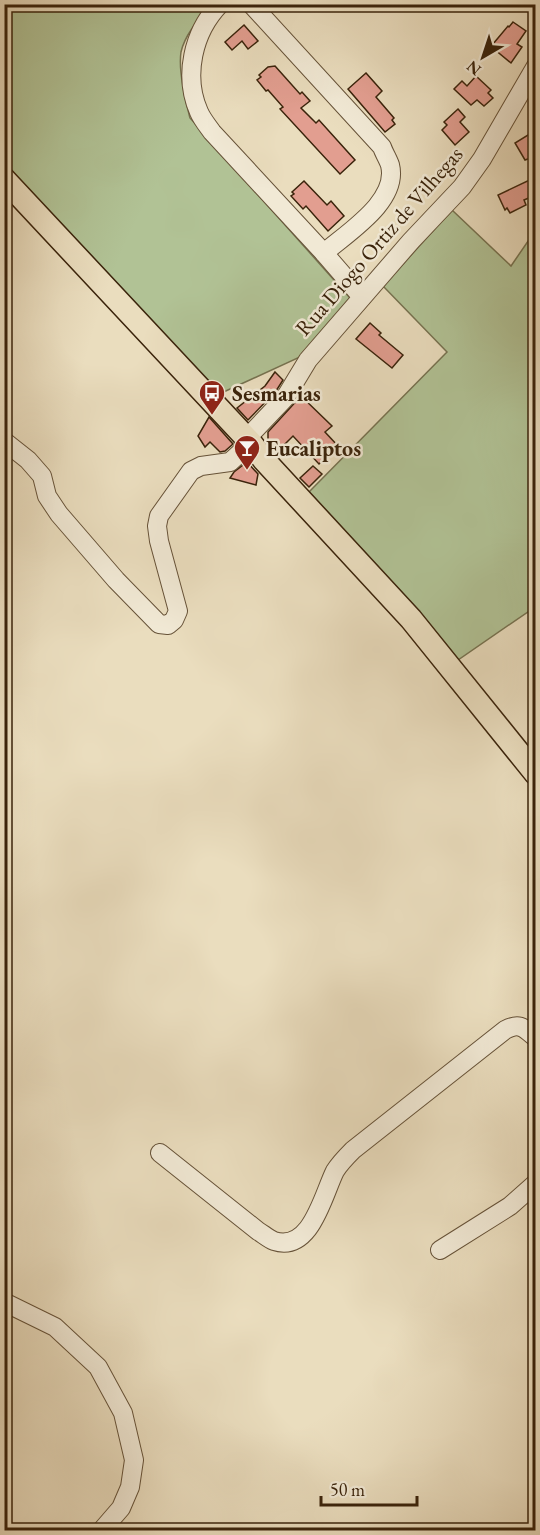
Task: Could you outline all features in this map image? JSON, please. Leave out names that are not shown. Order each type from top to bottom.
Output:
[{"type":"main road","points":[[4,179],[249,440],[264,460],[411,619],[536,774]]},
{"type":"street","points":[[220,4],[200,32],[193,53],[193,93],[199,113],[212,132],[362,297]]},
{"type":"street","points":[[251,4],[382,147],[390,166],[390,188],[378,206],[324,253]]},
{"type":"street","name":"Rua Diogo Ortiz de Vilhegas","points":[[4,441],[28,460],[42,476],[47,496],[59,514],[116,580],[159,624],[168,625],[174,620],[177,611],[159,541],[157,526],[159,516],[190,471],[201,466],[230,462],[285,399],[308,360],[462,187],[482,159],[536,66]]},
{"type":"street","points":[[160,1153],[258,1231],[273,1241],[287,1243],[301,1237],[311,1226],[335,1171],[353,1150],[506,1030],[514,1026],[522,1027],[536,1038]]},
{"type":"street","points":[[440,1250],[510,1206],[536,1183]]},
{"type":"street","points":[[4,1302],[55,1327],[98,1367],[123,1413],[134,1460],[130,1487],[121,1508],[102,1530]]},
{"type":"green space","points":[[5,5],[211,5],[189,33],[181,52],[181,76],[190,118],[350,298],[300,357],[217,395],[5,174]]},
{"type":"green space","points":[[452,210],[511,266],[535,231],[535,607],[458,660],[416,608],[309,492],[447,352],[383,286]]},
{"type":"building","points":[[513,22],[526,31],[517,44],[522,47],[511,63],[494,49],[496,47],[493,44]]},
{"type":"building","points":[[244,25],[258,41],[248,49],[242,41],[232,50],[225,42]]},
{"type":"building","points":[[275,66],[300,94],[302,92],[310,101],[301,108],[316,123],[319,120],[355,160],[340,174],[280,109],[283,107],[257,80],[268,67]]},
{"type":"building","points":[[366,73],[382,91],[376,97],[394,118],[392,120],[395,124],[385,132],[348,89]]},
{"type":"building","points":[[476,76],[491,90],[488,93],[493,98],[484,106],[477,100],[471,105],[454,89],[462,81],[467,86]]},
{"type":"building","points":[[458,109],[465,117],[460,122],[469,132],[455,145],[442,130],[447,125],[444,122]]},
{"type":"building","points":[[536,130],[536,156],[525,160],[515,143]]},
{"type":"building","points":[[536,177],[536,195],[524,200],[526,205],[510,213],[507,208],[505,210],[498,195]]},
{"type":"building","points":[[304,181],[327,205],[331,201],[344,216],[328,231],[306,206],[303,209],[291,196],[294,194],[292,192]]},
{"type":"building","points":[[370,323],[381,333],[379,335],[403,355],[392,368],[356,339]]},
{"type":"building","points":[[275,372],[283,380],[276,391],[248,420],[237,408],[265,386]]},
{"type":"building","points":[[301,396],[332,426],[325,432],[338,446],[319,464],[293,436],[279,450],[268,439],[268,432]]},
{"type":"building","points":[[209,417],[233,444],[225,451],[220,452],[210,442],[205,447],[198,436]]},
{"type":"building","points":[[247,462],[258,474],[256,485],[230,478]]},
{"type":"building","points":[[313,466],[322,474],[309,487],[300,478]]},
{"type":"place","name":"Sesmarias","points":[[212,416]]},
{"type":"place","name":"Eucaliptos","points":[[247,471]]}]
